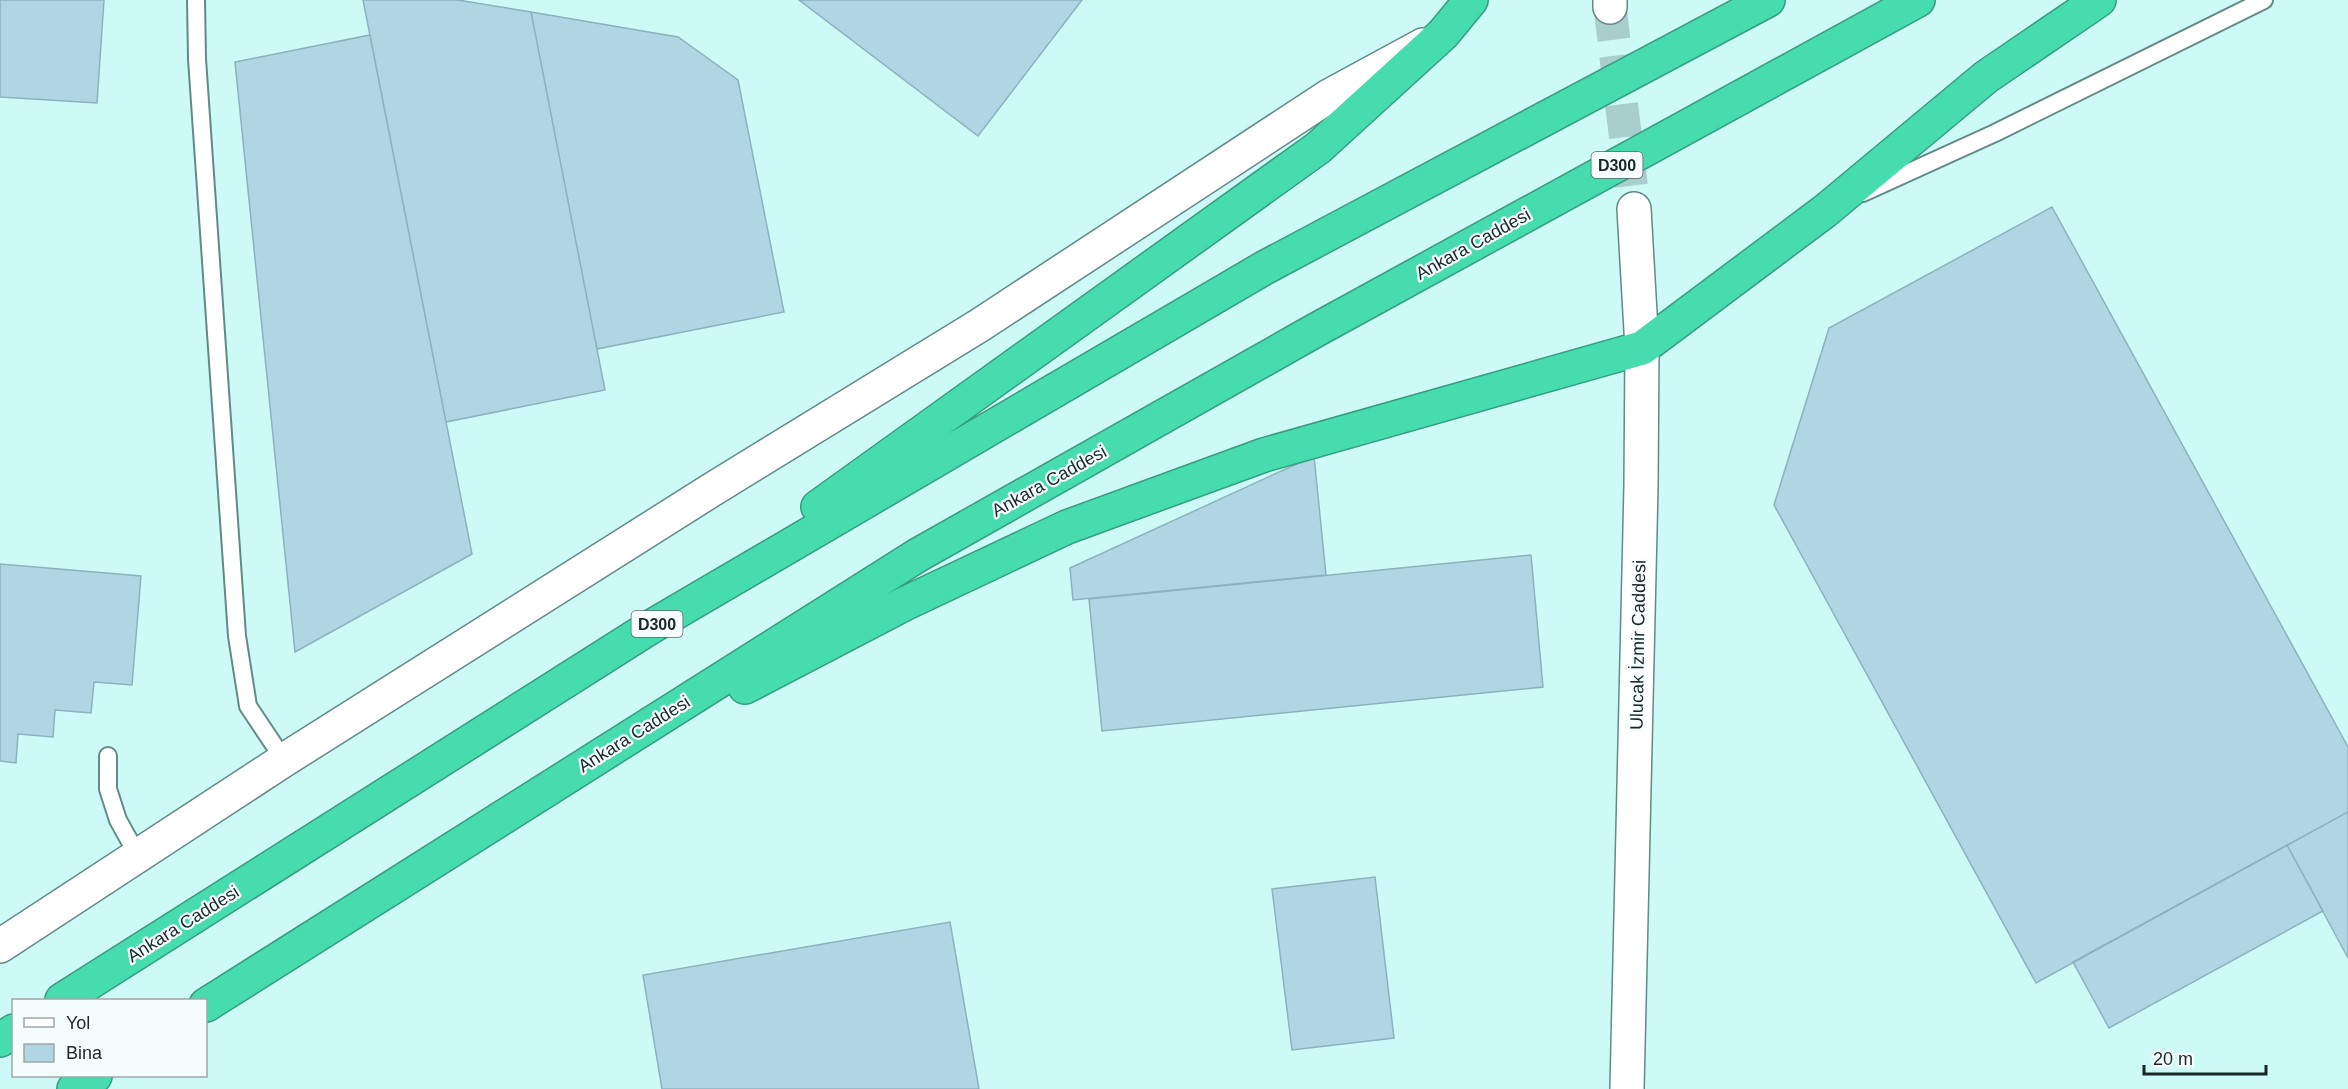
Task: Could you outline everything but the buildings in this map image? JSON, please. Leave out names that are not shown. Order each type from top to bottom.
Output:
[{"type":"highway","points":[[649,628],[1318,148],[1443,34],[1471,0]]},
{"type":"highway","name":"Ankara Caddesi","points":[[64,999],[649,628],[1264,268],[1768,0]]},
{"type":"highway","name":"Ankara Caddesi","points":[[207,1004],[918,555],[1316,330],[1918,0]]},
{"type":"highway","points":[[533,798],[904,604],[1067,527],[1264,455],[1642,348],[1824,211],[1986,78],[2099,0]]},
{"type":"highway","points":[[74,1089],[93,1077]]},
{"type":"street","points":[[0,946],[284,760],[723,483],[980,325],[1329,96],[1443,34]]},
{"type":"street","name":"Ulucak İzmir Caddesi","points":[[1627,1085],[1641,510],[1642,348],[1634,210]]},
{"type":"lane","points":[[196,0],[197,70],[237,636],[248,706],[284,760]]},
{"type":"lane","points":[[1824,211],[1995,133],[2264,0]]},
{"type":"lane","points":[[108,756],[108,789],[118,820],[138,856]]},
{"type":"tunnel","points":[[1610,7],[1634,209]]}]
